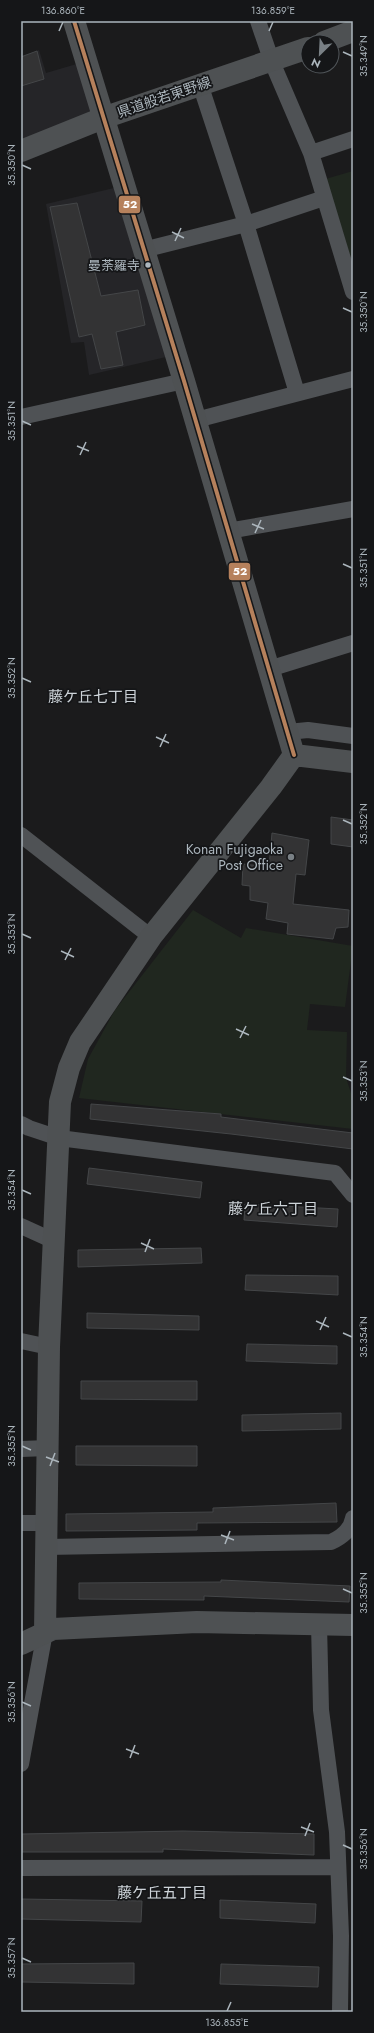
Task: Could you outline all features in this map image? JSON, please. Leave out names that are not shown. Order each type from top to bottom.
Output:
[{"type":"street","points":[[74,21],[196,420],[294,754]]},
{"type":"street","points":[[258,21],[272,62],[311,153],[353,292]]},
{"type":"street","points":[[340,36],[353,31]]},
{"type":"street","name":"県道般若東野線","points":[[21,151],[103,118],[200,84],[272,62],[300,51]]},
{"type":"street","points":[[200,84],[246,224],[297,393]]},
{"type":"street","points":[[311,153],[353,140]]},
{"type":"street","points":[[143,250],[246,224],[324,198]]},
{"type":"street","points":[[196,420],[353,379]]},
{"type":"street","points":[[21,417],[184,381]]},
{"type":"street","points":[[228,531],[353,509]]},
{"type":"street","points":[[270,669],[353,643]]},
{"type":"street","points":[[288,732],[308,730],[353,736]]},
{"type":"street","points":[[294,754],[353,762]]},
{"type":"street","points":[[21,1764],[45,1632],[49,1348],[60,1102],[68,1068],[80,1042],[151,937],[271,787],[294,754]]},
{"type":"street","points":[[21,835],[151,937]]},
{"type":"street","points":[[21,1124],[59,1138],[335,1173],[353,1195]]},
{"type":"street","points":[[21,1226],[54,1241]]},
{"type":"street","points":[[21,1341],[49,1348]]},
{"type":"street","points":[[21,1449],[48,1448]]},
{"type":"street","points":[[46,1546],[295,1544],[331,1542],[342,1536],[352,1524],[353,1518]]},
{"type":"street","points":[[21,1523],[47,1523]]},
{"type":"street","points":[[22,1642],[53,1629],[197,1622],[353,1625]]},
{"type":"street","points":[[319,1624],[321,1710],[337,1832],[341,1936],[347,1976],[340,2012]]},
{"type":"street","points":[[21,1868],[338,1867]]},
{"type":"shaded area","points":[[39,50],[46,73],[80,63],[95,114],[21,145],[21,56]]},
{"type":"shaded area","points":[[353,171],[353,267],[343,232],[322,180]]},
{"type":"shaded area","points":[[114,188],[166,357],[89,375],[84,342],[71,343],[46,204]]},
{"type":"shaded area","points":[[193,910],[241,938],[246,928],[353,946],[345,1007],[310,1004],[307,1030],[347,1032],[346,1078],[353,1099],[353,1129],[79,1098],[88,1059],[115,1010]]},
{"type":"building","points":[[37,51],[44,79],[21,86],[21,57]]},
{"type":"building","points":[[77,203],[101,296],[138,290],[145,325],[116,332],[123,365],[101,369],[92,334],[79,337],[50,207]]},
{"type":"building","points":[[331,817],[353,820],[353,847],[331,844]]},
{"type":"building","points":[[272,833],[309,840],[305,875],[296,874],[293,904],[349,910],[348,927],[336,928],[333,939],[287,934],[288,923],[266,919],[268,903],[250,900],[250,886],[242,885],[243,864],[269,867]]},
{"type":"building","points":[[91,1104],[221,1114],[221,1117],[353,1133],[353,1149],[90,1119]]},
{"type":"building","points":[[89,1168],[202,1182],[200,1198],[87,1184]]},
{"type":"building","points":[[245,1204],[338,1209],[337,1227],[244,1220]]},
{"type":"building","points":[[201,1248],[202,1263],[78,1267],[78,1250]]},
{"type":"building","points":[[246,1275],[338,1276],[338,1295],[245,1290]]},
{"type":"building","points":[[87,1313],[199,1316],[199,1330],[87,1328]]},
{"type":"building","points":[[247,1344],[337,1346],[337,1364],[246,1361]]},
{"type":"building","points":[[81,1381],[197,1381],[197,1400],[81,1399]]},
{"type":"building","points":[[341,1413],[341,1429],[242,1431],[242,1415]]},
{"type":"building","points":[[76,1446],[197,1446],[197,1466],[76,1465]]},
{"type":"building","points":[[336,1503],[337,1522],[197,1523],[197,1530],[66,1531],[66,1514],[213,1512],[213,1508]]},
{"type":"building","points":[[221,1580],[350,1586],[349,1602],[204,1596],[204,1600],[79,1599],[79,1583],[221,1582]]},
{"type":"building","points":[[183,1831],[314,1834],[314,1855],[163,1849],[163,1852],[22,1852],[22,1834]]},
{"type":"building","points":[[21,1899],[142,1901],[141,1922],[21,1919]]},
{"type":"building","points":[[220,1900],[316,1904],[315,1923],[220,1918]]},
{"type":"building","points":[[134,1963],[134,1984],[21,1982],[21,1964]]},
{"type":"building","points":[[221,1964],[319,1967],[318,1987],[220,1984]]},
{"type":"transit line","name":"52","points":[[74,21],[184,381],[294,755]]},
{"type":"place","name":"曼荼羅寺","points":[[148,265]]},
{"type":"place","name":"Konan Fujigaoka Post Office","points":[[291,857]]},
{"type":"district","name":"藤ケ丘七丁目","points":[[93,697]]},
{"type":"district","name":"藤ケ丘六丁目","points":[[273,1209]]},
{"type":"district","name":"藤ケ丘五丁目","points":[[162,1893]]}]
